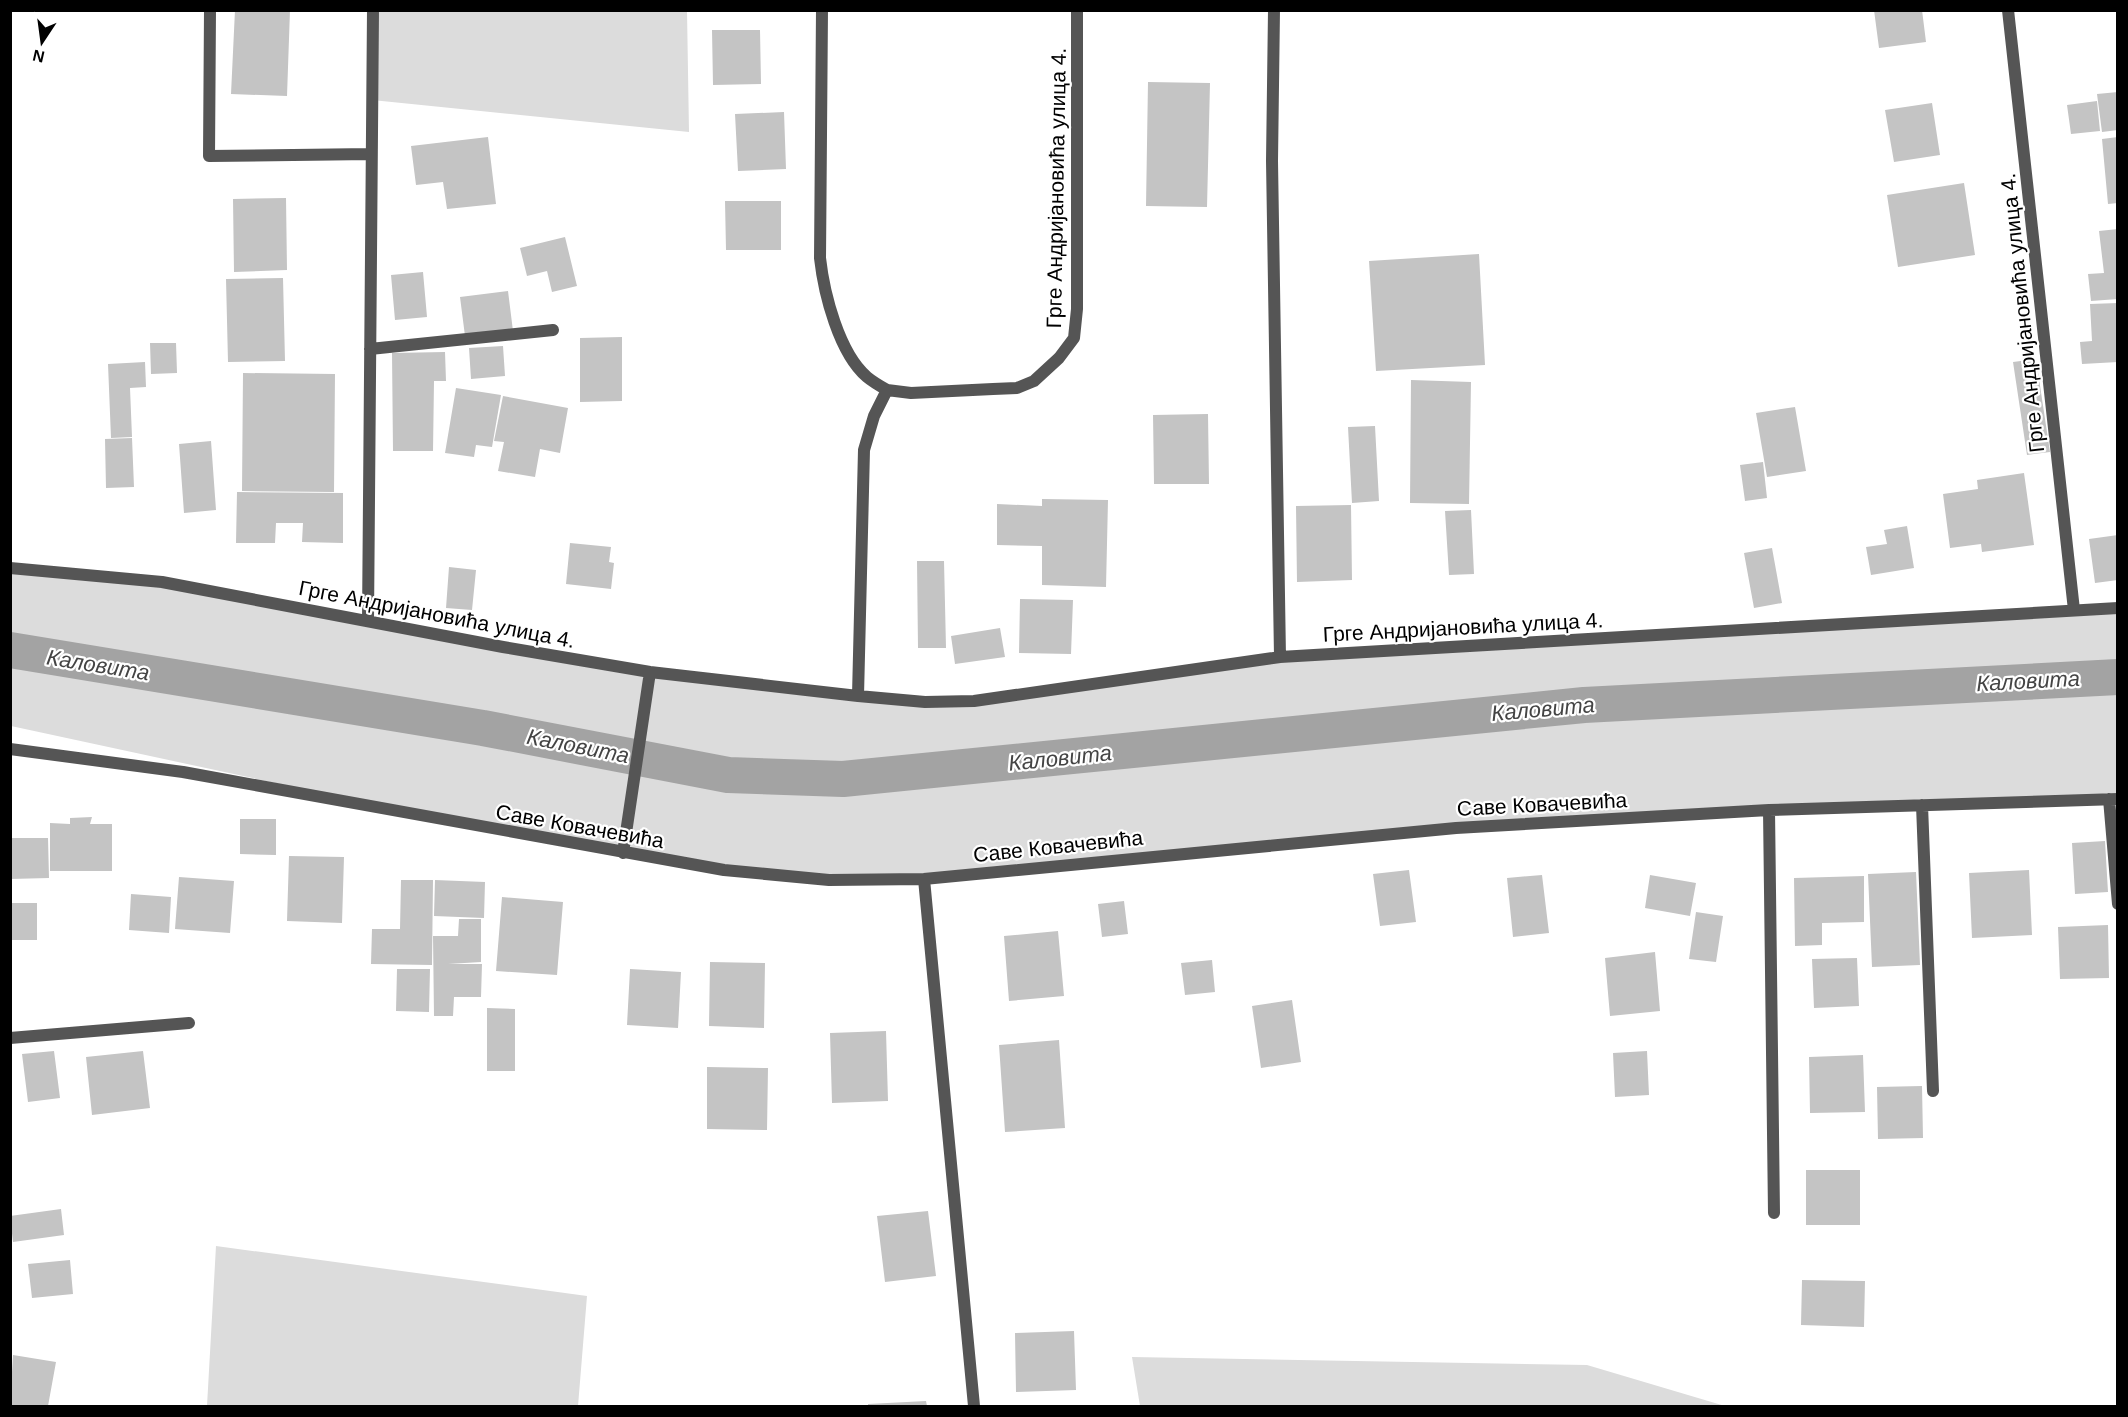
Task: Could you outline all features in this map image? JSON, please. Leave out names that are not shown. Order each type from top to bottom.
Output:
[{"type":"street","points":[[210,10],[209,156],[371,154]]},
{"type":"street","points":[[368,621],[373,10]]},
{"type":"street","points":[[822,10],[820,258],[822,279],[831,312],[848,350],[866,376],[887,390],[873,416],[864,450],[858,696]]},
{"type":"street","name":"Грге Андријановића улица 4.","points":[[887,390],[911,393],[1017,388],[1034,381],[1059,358],[1074,338],[1077,309],[1077,10]]},
{"type":"street","points":[[1274,10],[1272,161],[1280,657]]},
{"type":"street","name":"Грге Андријановића улица 4.","points":[[2008,10],[2074,610]]},
{"type":"street","points":[[370,350],[553,330]]},
{"type":"street","name":"Грге Андријановића улица 4.","points":[[10,568],[162,582],[650,672],[925,702],[974,701],[1280,657],[2118,608]]},
{"type":"street","points":[[623,854],[650,672]]},
{"type":"street","name":"Саве Ковачевића","points":[[10,749],[183,772],[623,854],[724,870],[829,880],[924,879],[1402,832],[1769,810],[2113,799]]},
{"type":"street","points":[[2113,799],[2118,904]]},
{"type":"street","points":[[1922,805],[1933,1090]]},
{"type":"street","points":[[1769,810],[1774,1213]]},
{"type":"street","points":[[924,879],[974,1407]]},
{"type":"street","points":[[10,1038],[189,1023]]},
{"type":"shaded area","points":[[373,11],[687,11],[689,132],[372,100]]},
{"type":"shaded area","points":[[10,568],[93,575],[503,647],[925,702],[1280,657],[2117,606],[2117,800],[1456,828],[924,879],[725,870],[280,784],[11,726]]},
{"type":"shaded area","points":[[216,1246],[587,1296],[578,1406],[207,1406]]},
{"type":"shaded area","points":[[1132,1357],[1587,1365],[1725,1406],[1140,1406]]},
{"type":"building","points":[[235,10],[290,10],[287,96],[231,94]]},
{"type":"building","points":[[1874,10],[1922,10],[1926,42],[1879,48]]},
{"type":"building","points":[[712,30],[760,30],[761,84],[713,85]]},
{"type":"building","points":[[1148,82],[1210,83],[1207,207],[1146,206]]},
{"type":"building","points":[[2118,92],[2118,130],[2102,132],[2097,94]]},
{"type":"building","points":[[2097,101],[2100,131],[2071,134],[2067,105]]},
{"type":"building","points":[[1932,103],[1940,155],[1894,162],[1885,110]]},
{"type":"building","points":[[784,112],[786,169],[738,171],[735,114]]},
{"type":"building","points":[[488,137],[496,204],[447,209],[443,182],[416,185],[411,146]]},
{"type":"building","points":[[2118,137],[2118,203],[2108,204],[2102,139]]},
{"type":"building","points":[[1964,183],[1975,255],[1898,267],[1887,195]]},
{"type":"building","points":[[286,198],[287,270],[234,272],[233,199]]},
{"type":"building","points":[[725,201],[781,201],[781,250],[726,250]]},
{"type":"building","points":[[2118,229],[2118,299],[2091,301],[2088,274],[2104,273],[2099,231]]},
{"type":"building","points":[[565,237],[577,286],[552,292],[547,271],[527,276],[520,248]]},
{"type":"building","points":[[1479,254],[1485,365],[1376,371],[1369,261]]},
{"type":"building","points":[[423,272],[427,317],[395,320],[391,275]]},
{"type":"building","points":[[283,278],[285,361],[228,362],[226,279]]},
{"type":"building","points":[[508,291],[513,331],[465,336],[460,297]]},
{"type":"building","points":[[2118,303],[2118,362],[2082,364],[2080,342],[2092,341],[2090,304]]},
{"type":"building","points":[[622,337],[622,401],[580,402],[580,338]]},
{"type":"building","points":[[150,343],[176,343],[177,373],[151,374]]},
{"type":"building","points":[[503,346],[505,376],[471,379],[469,348]]},
{"type":"building","points":[[445,352],[446,381],[434,381],[433,451],[393,451],[392,353]]},
{"type":"building","points":[[2036,359],[2050,452],[2027,455],[2013,362]]},
{"type":"building","points":[[145,362],[146,387],[130,388],[132,437],[111,438],[108,364]]},
{"type":"building","points":[[243,373],[335,374],[334,492],[242,491]]},
{"type":"building","points":[[1411,380],[1471,382],[1469,504],[1410,503]]},
{"type":"building","points":[[456,388],[501,395],[492,447],[476,445],[474,457],[445,453]]},
{"type":"building","points":[[503,396],[568,408],[560,453],[540,449],[535,477],[498,471],[504,442],[494,441]]},
{"type":"building","points":[[1795,407],[1806,471],[1767,477],[1756,413]]},
{"type":"building","points":[[1208,414],[1209,484],[1154,484],[1153,415]]},
{"type":"building","points":[[1375,426],[1379,501],[1352,503],[1348,427]]},
{"type":"building","points":[[132,438],[134,487],[106,488],[105,439]]},
{"type":"building","points":[[211,441],[216,510],[184,513],[179,444]]},
{"type":"building","points":[[1763,462],[1767,498],[1745,501],[1740,465]]},
{"type":"building","points":[[2024,473],[2034,545],[1982,552],[1981,544],[1950,548],[1943,494],[1978,489],[1977,480]]},
{"type":"building","points":[[237,492],[343,493],[343,543],[302,542],[303,523],[276,523],[275,543],[236,543]]},
{"type":"building","points":[[1042,499],[1108,500],[1106,587],[1042,585],[1042,546],[997,545],[997,504],[1042,506]]},
{"type":"building","points":[[1351,505],[1352,580],[1297,582],[1296,506]]},
{"type":"building","points":[[1471,510],[1474,574],[1449,575],[1445,511]]},
{"type":"building","points":[[1907,526],[1914,568],[1871,575],[1866,547],[1887,544],[1884,530]]},
{"type":"building","points":[[2118,535],[2118,580],[2095,583],[2089,539]]},
{"type":"building","points":[[570,543],[611,547],[609,562],[614,563],[611,589],[566,584]]},
{"type":"building","points":[[1772,548],[1782,603],[1754,608],[1744,553]]},
{"type":"building","points":[[917,561],[944,561],[946,648],[918,648]]},
{"type":"building","points":[[449,567],[476,570],[472,610],[446,608]]},
{"type":"building","points":[[1020,599],[1073,600],[1071,654],[1019,653]]},
{"type":"building","points":[[1000,628],[1005,657],[955,664],[951,636]]},
{"type":"building","points":[[92,817],[90,824],[112,824],[112,871],[50,871],[50,823],[70,824],[70,818]]},
{"type":"building","points":[[240,819],[276,819],[276,855],[240,854]]},
{"type":"building","points":[[10,838],[48,838],[49,878],[10,879]]},
{"type":"building","points":[[2105,841],[2108,892],[2075,894],[2072,843]]},
{"type":"building","points":[[289,856],[344,857],[342,923],[287,921]]},
{"type":"building","points":[[1409,870],[1416,922],[1380,926],[1373,874]]},
{"type":"building","points":[[2029,870],[2032,935],[1972,938],[1969,873]]},
{"type":"building","points":[[1916,872],[1920,965],[1872,967],[1868,874]]},
{"type":"building","points":[[1542,875],[1549,933],[1513,937],[1507,878]]},
{"type":"building","points":[[1650,875],[1696,883],[1690,916],[1645,908]]},
{"type":"building","points":[[1864,876],[1864,922],[1822,923],[1822,945],[1795,946],[1794,878]]},
{"type":"building","points":[[179,877],[234,881],[230,933],[175,929]]},
{"type":"building","points":[[401,880],[433,880],[432,965],[371,964],[372,929],[400,929]]},
{"type":"building","points":[[435,880],[485,882],[484,918],[434,916]]},
{"type":"building","points":[[131,894],[171,897],[169,933],[129,930]]},
{"type":"building","points":[[502,897],[563,902],[557,975],[496,971]]},
{"type":"building","points":[[1124,901],[1128,934],[1102,937],[1098,904]]},
{"type":"building","points":[[10,903],[37,903],[37,940],[10,940]]},
{"type":"building","points":[[1696,912],[1723,916],[1716,962],[1689,959]]},
{"type":"building","points":[[459,919],[481,919],[481,962],[448,964],[482,964],[481,997],[454,997],[453,1016],[434,1016],[433,936],[458,936]]},
{"type":"building","points":[[2108,925],[2109,978],[2060,979],[2058,927]]},
{"type":"building","points":[[1058,931],[1064,996],[1009,1001],[1004,936]]},
{"type":"building","points":[[1655,952],[1660,1011],[1610,1016],[1605,958]]},
{"type":"building","points":[[1857,958],[1859,1006],[1814,1008],[1812,959]]},
{"type":"building","points":[[1212,960],[1215,992],[1185,995],[1181,963]]},
{"type":"building","points":[[710,962],[765,963],[764,1028],[709,1026]]},
{"type":"building","points":[[397,969],[430,969],[429,1012],[396,1011]]},
{"type":"building","points":[[630,969],[681,972],[678,1028],[627,1025]]},
{"type":"building","points":[[1292,1000],[1301,1062],[1261,1068],[1252,1006]]},
{"type":"building","points":[[487,1008],[515,1009],[515,1071],[487,1071]]},
{"type":"building","points":[[886,1031],[888,1101],[832,1103],[830,1033]]},
{"type":"building","points":[[1059,1040],[1065,1128],[1005,1132],[999,1045]]},
{"type":"building","points":[[54,1051],[60,1098],[28,1102],[22,1054]]},
{"type":"building","points":[[143,1051],[150,1108],[92,1115],[86,1057]]},
{"type":"building","points":[[1647,1051],[1649,1095],[1615,1097],[1613,1053]]},
{"type":"building","points":[[1863,1055],[1865,1112],[1810,1113],[1809,1057]]},
{"type":"building","points":[[707,1067],[768,1068],[767,1130],[707,1129]]},
{"type":"building","points":[[1922,1086],[1923,1138],[1878,1139],[1877,1087]]},
{"type":"building","points":[[1806,1170],[1860,1170],[1860,1225],[1806,1225]]},
{"type":"building","points":[[61,1209],[64,1235],[13,1242],[10,1216]]},
{"type":"building","points":[[928,1211],[936,1276],[885,1282],[877,1216]]},
{"type":"building","points":[[70,1260],[73,1294],[32,1298],[28,1264]]},
{"type":"building","points":[[1802,1280],[1865,1281],[1864,1327],[1801,1325]]},
{"type":"building","points":[[1074,1331],[1076,1390],[1016,1392],[1015,1333]]},
{"type":"building","points":[[13,1355],[56,1362],[48,1406],[10,1406]]},
{"type":"building","points":[[926,1401],[927,1406],[868,1406],[868,1404]]},
{"type":"waterway","name":"Каловита","points":[[10,650],[483,728],[728,775],[843,779],[1584,705],[2118,677]]}]
